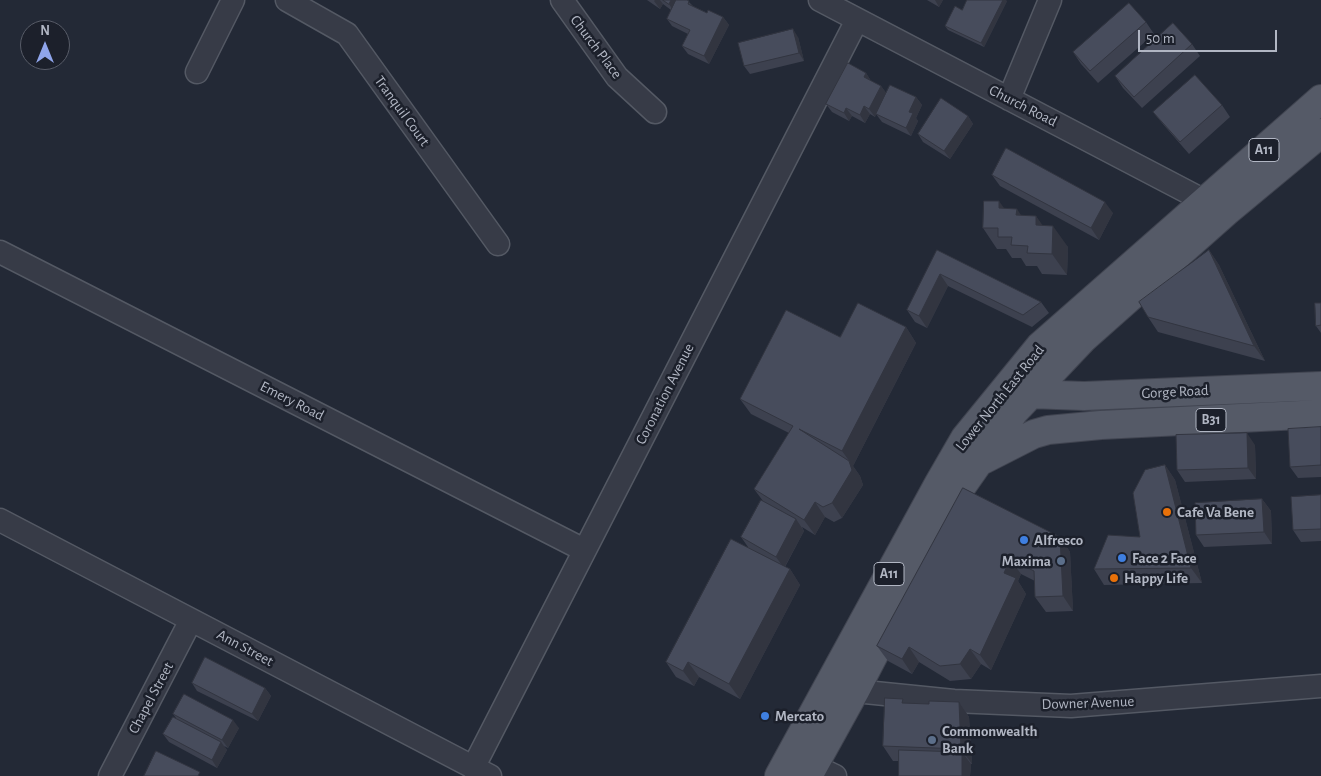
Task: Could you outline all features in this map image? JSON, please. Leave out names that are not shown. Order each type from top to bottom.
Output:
[{"type":"main road","name":"Lower North East Road","points":[[1216,207],[1321,99]]},
{"type":"main road","name":"Lower North East Road","points":[[819,773],[855,691],[960,489],[1014,412],[1020,387],[1040,346],[1216,207],[1321,133]]},
{"type":"main road","name":"Gorge Road","points":[[1020,387],[1084,396],[1321,386]]},
{"type":"main road","name":"Lower North East Road","points":[[779,776],[938,482],[965,438],[1020,387]]},
{"type":"main road","name":"Gorge Road","points":[[1020,387],[1047,407],[1101,425]]},
{"type":"main road","name":"Gorge Road","points":[[979,462],[1034,434],[1048,430],[1101,425],[1321,414]]},
{"type":"street","points":[[197,72],[233,0]]},
{"type":"street","name":"Tranquil Court","points":[[287,0],[347,34],[498,244]]},
{"type":"street","name":"Church Place","points":[[562,0],[617,77],[655,112]]},
{"type":"street","name":"Church Road","points":[[820,0],[1216,207]]},
{"type":"street","points":[[1009,99],[1050,0]]},
{"type":"street","name":"Coronation Avenue","points":[[482,772],[584,550],[857,20]]},
{"type":"street","name":"Emery Road","points":[[0,252],[584,550]]},
{"type":"street","name":"Ann Street","points":[[0,520],[482,772]]},
{"type":"street","name":"Chapel Street","points":[[110,776],[192,620]]},
{"type":"street","name":"Downer Avenue","points":[[855,691],[954,702],[1071,706],[1321,686]]},
{"type":"building","points":[[663,0],[671,0],[669,4]]},
{"type":"building","points":[[676,0],[687,0],[689,1],[688,4],[707,13],[708,10],[723,17],[704,56],[682,46],[690,30],[667,19]]},
{"type":"building","points":[[967,0],[1003,0],[981,43],[945,26],[955,6],[962,10]]},
{"type":"building","points":[[1129,3],[1146,22],[1090,71],[1073,52]]},
{"type":"building","points":[[1173,23],[1192,44],[1134,97],[1115,76]]},
{"type":"building","points":[[793,29],[799,53],[744,66],[738,43]]},
{"type":"building","points":[[848,63],[866,73],[864,77],[881,86],[869,109],[864,106],[860,115],[846,108],[844,113],[826,104]]},
{"type":"building","points":[[1195,75],[1222,105],[1180,142],[1153,112]]},
{"type":"building","points":[[890,85],[916,97],[909,112],[913,113],[906,128],[876,114]]},
{"type":"building","points":[[941,98],[968,116],[944,151],[918,134]]},
{"type":"building","points":[[1006,148],[1105,202],[1091,228],[992,175]]},
{"type":"building","points":[[984,201],[999,201],[999,208],[1017,209],[1016,215],[1036,216],[1036,225],[1053,226],[1052,254],[1027,253],[1028,246],[1011,245],[1012,237],[998,237],[998,228],[983,228]]},
{"type":"building","points":[[937,250],[1041,302],[1023,315],[940,274],[919,316],[907,310]]},
{"type":"building","points":[[1209,250],[1254,346],[1148,317],[1139,302]]},
{"type":"building","points":[[858,303],[906,327],[842,451],[799,429],[849,461],[852,470],[832,503],[823,507],[815,502],[804,520],[754,489],[793,426],[740,399],[786,310],[840,337]]},
{"type":"building","points":[[1315,303],[1321,303],[1321,325],[1316,326]]},
{"type":"building","points":[[1321,427],[1321,465],[1290,467],[1288,429]]},
{"type":"building","points":[[1247,433],[1248,468],[1177,470],[1176,435]]},
{"type":"building","points":[[1165,465],[1191,568],[1094,569],[1108,535],[1140,537],[1133,493],[1145,470]]},
{"type":"building","points":[[963,488],[1060,537],[1063,596],[1035,597],[1034,571],[1010,559],[1004,573],[1016,578],[980,655],[970,649],[960,664],[940,666],[909,647],[902,659],[877,646]]},
{"type":"building","points":[[1321,495],[1321,529],[1293,530],[1291,497]]},
{"type":"building","points":[[1262,499],[1264,532],[1196,535],[1195,503]]},
{"type":"building","points":[[761,500],[796,519],[776,557],[741,537]]},
{"type":"building","name":"Mercato","points":[[731,539],[790,569],[729,684],[688,662],[683,671],[666,662]]},
{"type":"building","points":[[205,657],[265,688],[252,714],[192,683]]},
{"type":"building","points":[[184,694],[233,720],[222,740],[173,714]]},
{"type":"building","points":[[885,698],[903,699],[902,703],[929,704],[929,701],[959,702],[961,749],[883,746]]},
{"type":"building","points":[[173,717],[221,742],[212,760],[163,734]]},
{"type":"building","points":[[899,750],[962,752],[962,776],[899,776]]},
{"type":"building","points":[[156,751],[200,772],[198,776],[144,776]]},
{"type":"place","name":"Cafe Va Bene","points":[[1167,512]]},
{"type":"place","name":"Alfresco","points":[[1024,540]]},
{"type":"place","name":"Face 2 Face","points":[[1122,558]]},
{"type":"place","name":"Maxima","points":[[1061,561]]},
{"type":"place","name":"Happy Life","points":[[1114,578]]},
{"type":"place","name":"Mercato","points":[[765,716]]},
{"type":"place","name":"Commonwealth Bank","points":[[932,740]]}]
